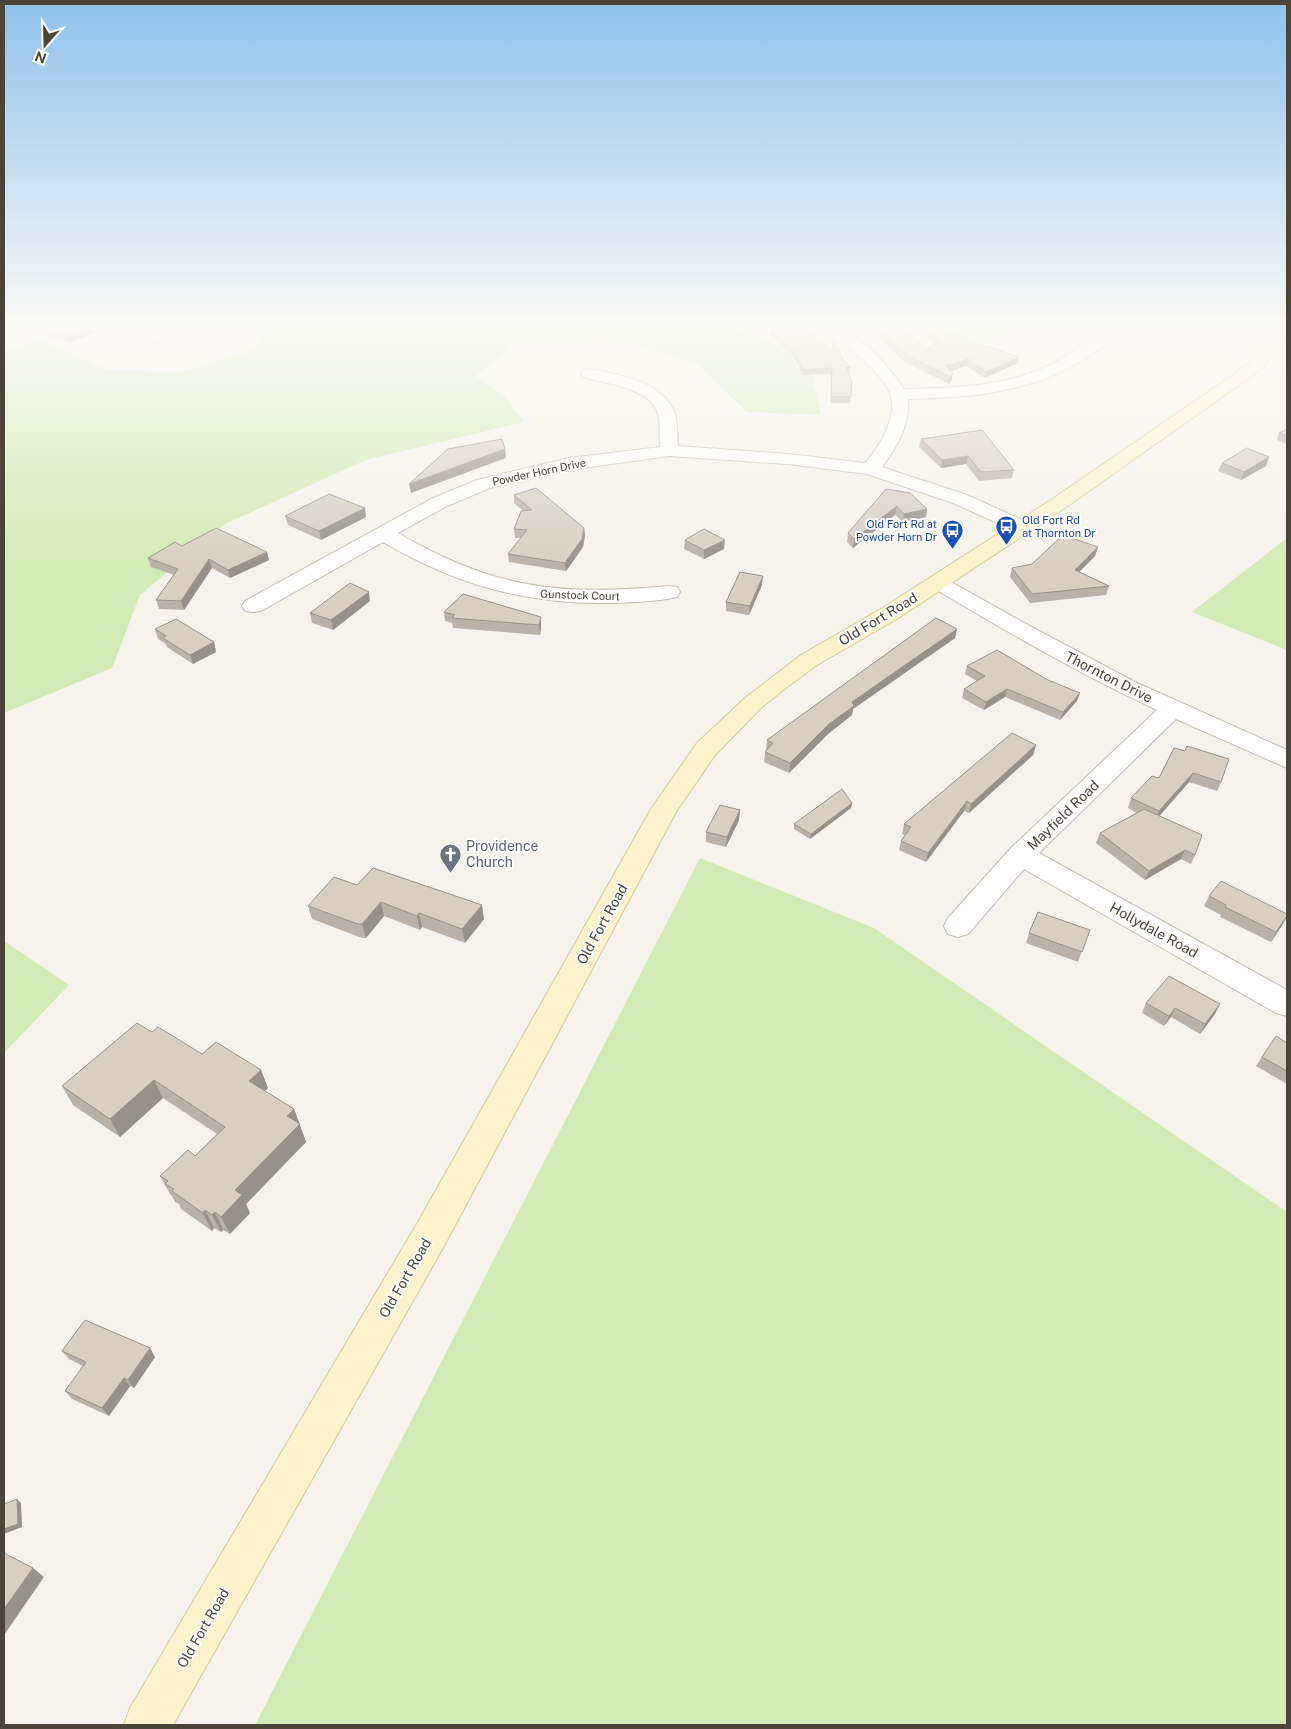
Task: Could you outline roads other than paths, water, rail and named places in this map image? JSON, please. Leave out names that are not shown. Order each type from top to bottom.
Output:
[{"type":"main road","name":"Old Fort Road","points":[[147,1725],[431,1234],[664,810],[691,768],[706,749],[724,730],[779,682],[809,660],[892,612],[1022,528],[1196,408]]},
{"type":"street","points":[[664,408],[667,414],[669,451]]},
{"type":"street","points":[[870,470],[888,448],[898,420],[898,408]]},
{"type":"street","name":"Powder Horn Drive","points":[[253,606],[440,502],[484,484],[569,464],[669,451],[788,459],[870,470],[960,499],[1022,528]]},
{"type":"street","name":"Gunstock Court","points":[[382,533],[436,564],[479,580],[513,589],[547,595],[596,598],[670,592]]},
{"type":"street","name":"Thornton Drive","points":[[937,582],[1071,658],[1173,708],[1287,760]]},
{"type":"street","name":"Mayfield Road","points":[[958,926],[1021,855],[1173,708]]},
{"type":"street","name":"Hollydale Road","points":[[1021,855],[1287,1004]]},
{"type":"place","name":"Old Fort Rd at Thornton Dr","points":[[1006,545]]},
{"type":"place","name":"Old Fort Rd at Powder Horn Dr","points":[[953,549]]},
{"type":"place","name":"Providence Church","points":[[450,873]]}]
